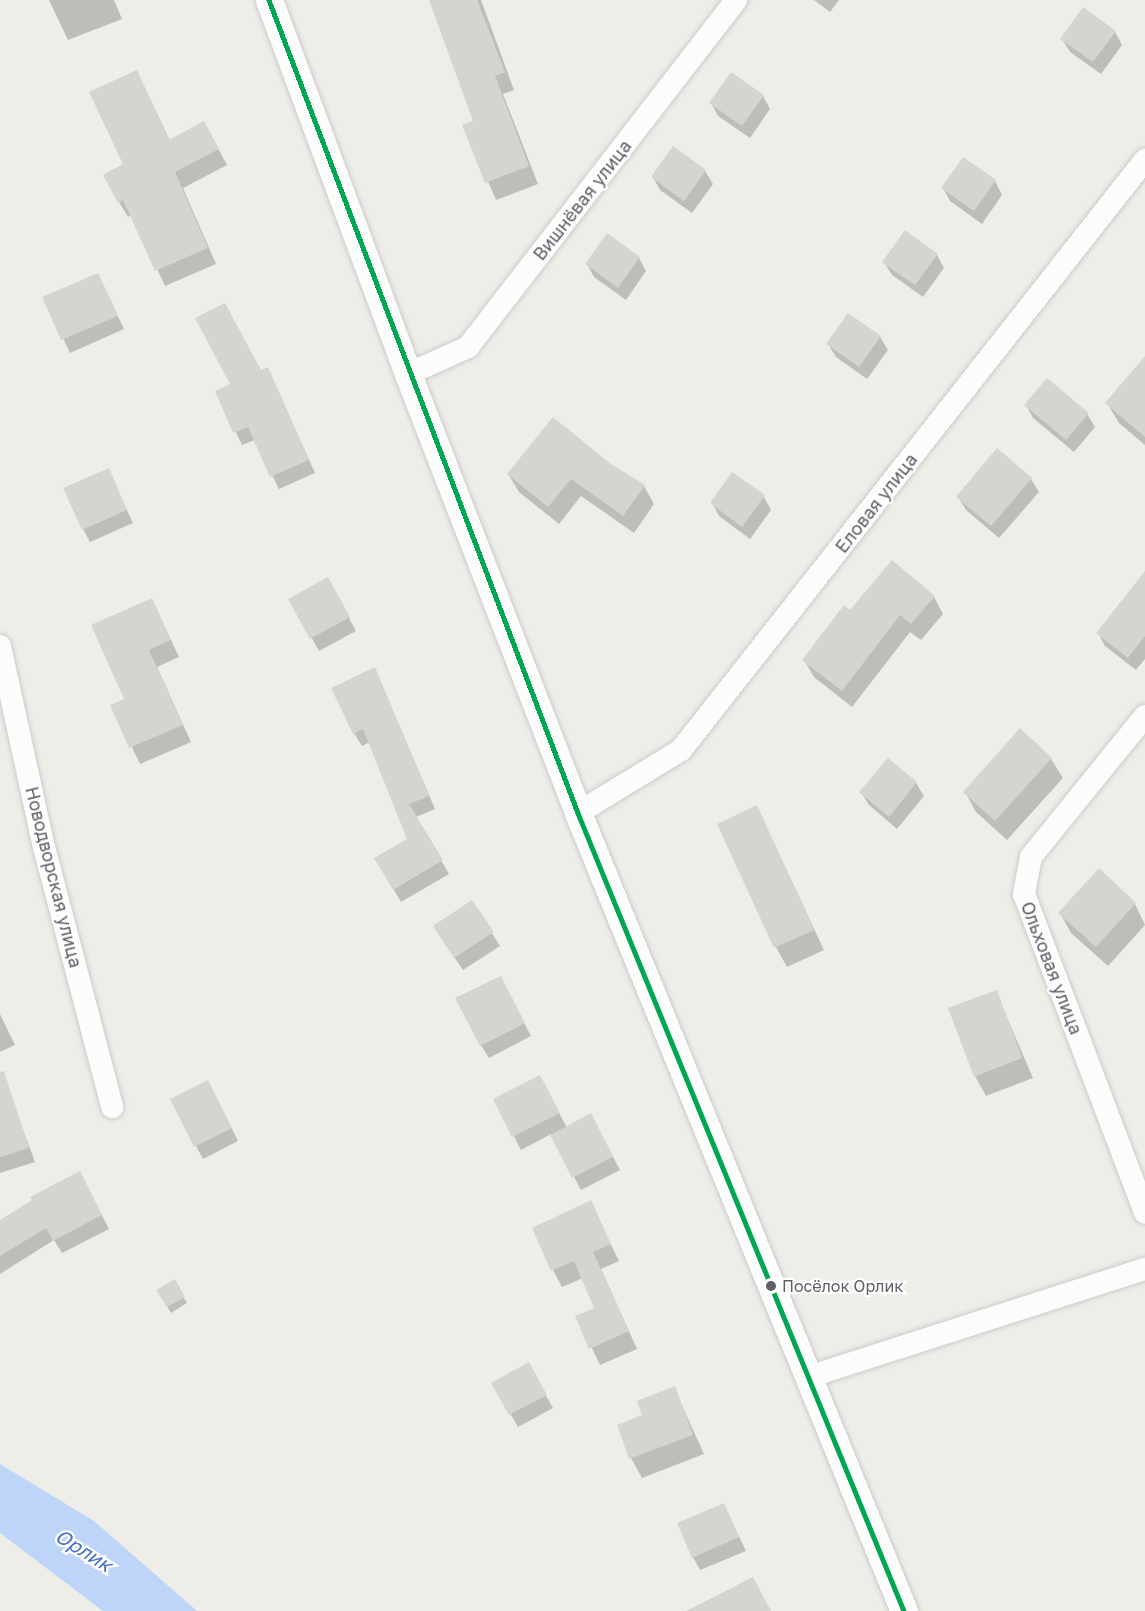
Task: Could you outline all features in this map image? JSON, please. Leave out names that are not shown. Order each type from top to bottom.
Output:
[{"type":"street","points":[[269,0],[408,374],[578,813],[904,1611]]},
{"type":"street","name":"Вишнёвая улица","points":[[408,374],[468,347],[736,0]]},
{"type":"street","name":"Еловая улица","points":[[578,813],[681,750],[1145,160]]},
{"type":"street","name":"Новодворская улица","points":[[0,646],[44,847],[112,1107]]},
{"type":"street","name":"Ольховая улица","points":[[1145,716],[1031,856],[1024,894],[1145,1213]]},
{"type":"street","points":[[808,1377],[1145,1269]]},
{"type":"water","name":"Орлик","points":[[0,1464],[94,1521],[197,1611],[103,1611],[0,1533]]},
{"type":"building","points":[[429,0],[477,0],[505,72],[495,76],[529,166],[485,183],[462,125],[473,121]]},
{"type":"building","points":[[1083,7],[1116,31],[1093,62],[1060,39]]},
{"type":"building","points":[[137,70],[169,140],[204,121],[219,149],[175,172],[208,248],[155,271],[123,200],[118,203],[103,175],[123,164],[89,92]]},
{"type":"building","points":[[731,72],[764,95],[742,126],[709,103]]},
{"type":"building","points":[[673,146],[706,170],[684,201],[651,177]]},
{"type":"building","points":[[963,157],[996,180],[974,211],[941,188]]},
{"type":"building","points":[[905,230],[938,254],[915,285],[882,262]]},
{"type":"building","points":[[607,233],[640,257],[618,288],[585,264]]},
{"type":"building","points":[[98,273],[118,316],[61,340],[42,297]]},
{"type":"building","points":[[225,303],[261,370],[268,367],[309,460],[270,477],[248,427],[233,433],[215,391],[230,384],[195,318]]},
{"type":"building","points":[[848,313],[881,336],[859,367],[826,344]]},
{"type":"building","points":[[1145,356],[1145,437],[1105,403]]},
{"type":"building","points":[[1047,378],[1089,413],[1066,440],[1024,405]]},
{"type":"building","points":[[553,417],[611,464],[645,485],[623,516],[571,479],[548,507],[507,474]]},
{"type":"building","points":[[997,448],[1032,478],[991,526],[956,497]]},
{"type":"building","points":[[109,468],[127,510],[82,530],[63,488]]},
{"type":"building","points":[[732,472],[765,495],[742,527],[710,503]]},
{"type":"building","points":[[892,560],[935,596],[911,624],[900,615],[842,691],[802,660],[844,605],[850,610]]},
{"type":"building","points":[[1145,571],[1145,636],[1128,658],[1096,633]]},
{"type":"building","points":[[328,577],[350,617],[310,639],[288,599]]},
{"type":"building","points":[[152,598],[171,640],[149,650],[183,725],[129,748],[110,705],[124,699],[91,625]]},
{"type":"building","points":[[375,667],[429,796],[409,804],[443,860],[393,890],[374,858],[407,839],[363,729],[353,734],[331,688]]},
{"type":"building","points":[[1020,728],[1052,758],[995,821],[963,792]]},
{"type":"building","points":[[888,758],[917,782],[889,817],[859,792]]},
{"type":"building","points":[[757,805],[814,930],[774,948],[717,824]]},
{"type":"building","points":[[1099,868],[1136,903],[1096,947],[1058,913]]},
{"type":"building","points":[[472,900],[494,932],[454,958],[433,926]]},
{"type":"building","points":[[501,976],[525,1023],[480,1046],[455,998]]},
{"type":"building","points":[[997,990],[1022,1058],[974,1077],[948,1008]]},
{"type":"building","points":[[4,1071],[29,1148],[0,1157],[0,1072]]},
{"type":"building","points":[[540,1075],[560,1113],[512,1137],[493,1099]]},
{"type":"building","points":[[208,1080],[232,1128],[194,1147],[170,1099]]},
{"type":"building","points":[[591,1113],[613,1157],[572,1178],[550,1135]]},
{"type":"building","points":[[80,1171],[102,1215],[53,1241],[46,1228],[0,1256],[0,1220],[32,1200],[30,1197]]},
{"type":"building","points":[[591,1200],[611,1244],[593,1252],[629,1331],[589,1349],[575,1316],[594,1308],[574,1261],[551,1271],[532,1228]]},
{"type":"building","points":[[175,1279],[185,1297],[167,1307],[156,1290]]},
{"type":"building","points":[[529,1362],[547,1395],[509,1415],[491,1383]]},
{"type":"building","points":[[675,1386],[693,1435],[629,1459],[617,1425],[642,1415],[637,1401]]},
{"type":"building","points":[[724,1503],[739,1537],[692,1558],[677,1523]]},
{"type":"building","points":[[753,1577],[771,1611],[686,1611]]},
{"type":"transit line","points":[[269,0],[578,813],[904,1611]]},
{"type":"place","name":"Посёлок Орлик","points":[[771,1286]]}]
